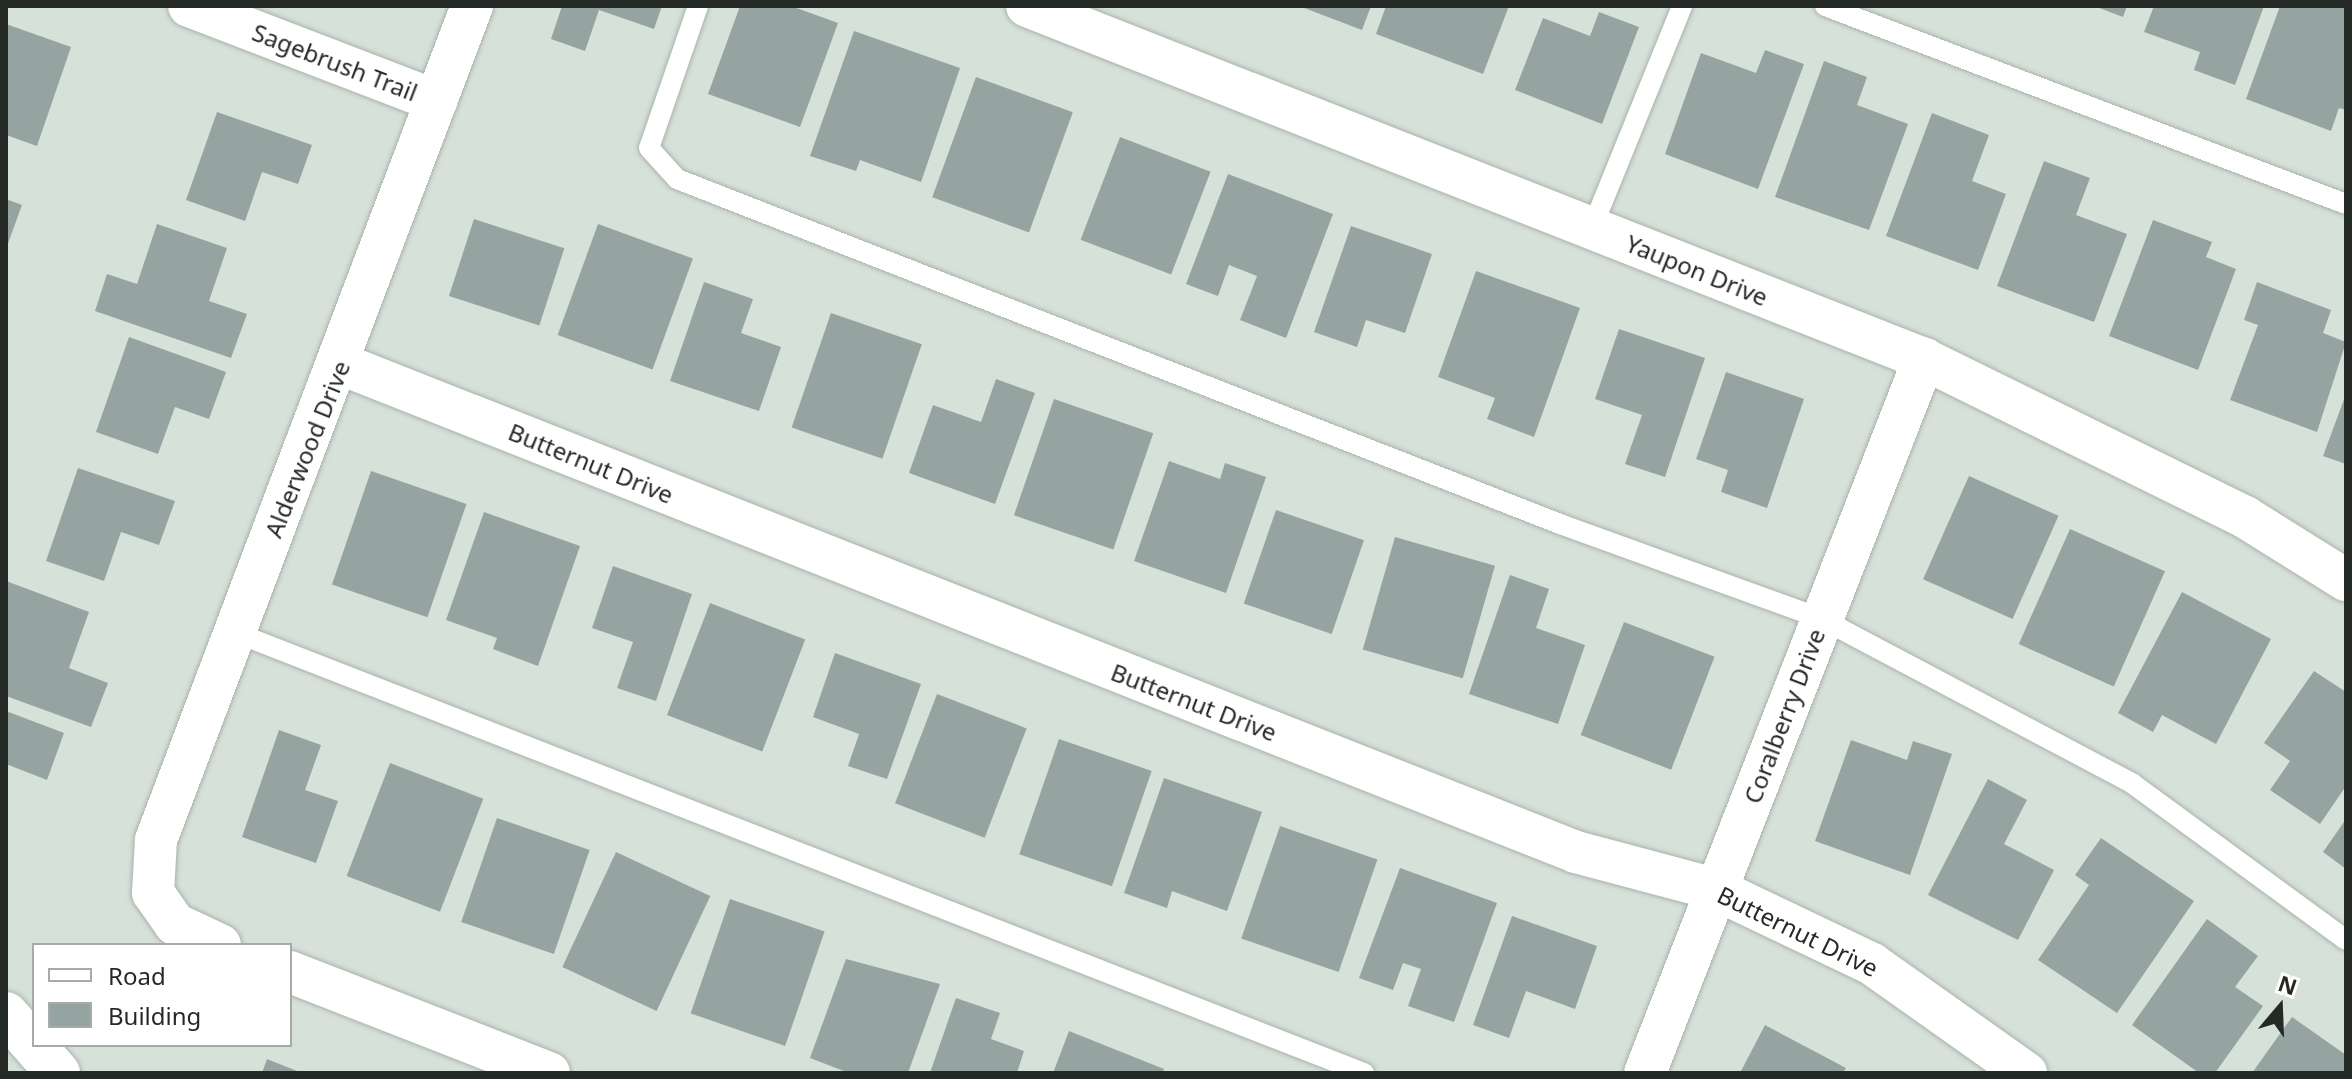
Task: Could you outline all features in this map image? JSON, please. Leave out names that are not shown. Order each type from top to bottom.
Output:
[{"type":"main road","points":[[6,1014],[32,1044]]},
{"type":"main road","points":[[35,1047],[58,1073]]},
{"type":"street","name":"Sagebrush Trail","points":[[189,6],[436,101]]},
{"type":"street","name":"Alderwood Drive","points":[[216,943],[175,924],[153,893],[156,840],[168,798],[341,364],[472,6]]},
{"type":"street","name":"Yaupon Drive","points":[[1027,6],[1924,359],[2245,517],[2346,580]]},
{"type":"street","name":"Coralberry Drive","points":[[1645,1073],[1924,359]]},
{"type":"street","name":"Butternut Drive","points":[[341,364],[1576,852],[1715,889],[1872,964],[2026,1073]]},
{"type":"street","points":[[292,973],[549,1073]]},
{"type":"lane","points":[[698,6],[649,148],[677,179],[1545,518],[1822,619],[2133,784],[2346,940]]},
{"type":"lane","points":[[1592,228],[1682,6]]},
{"type":"lane","points":[[1825,6],[2346,204]]},
{"type":"lane","points":[[234,632],[1364,1073]]},
{"type":"building","points":[[562,6],[662,6],[654,29],[599,10],[585,51],[551,39]]},
{"type":"building","points":[[740,6],[791,6],[838,23],[800,127],[708,94]]},
{"type":"building","points":[[1299,6],[1371,6],[1362,30]]},
{"type":"building","points":[[1386,6],[1509,6],[1483,74],[1376,34]]},
{"type":"building","points":[[2094,6],[2127,6],[2123,17]]},
{"type":"building","points":[[2154,6],[2264,6],[2235,85],[2194,70],[2200,52],[2144,32]]},
{"type":"building","points":[[2280,6],[2346,6],[2346,110],[2339,108],[2331,131],[2246,99]]},
{"type":"building","points":[[1599,12],[1639,27],[1602,124],[1515,90],[1543,18],[1590,36]]},
{"type":"building","points":[[6,24],[71,47],[37,146],[6,135]]},
{"type":"building","points":[[854,31],[960,68],[921,182],[860,160],[856,171],[810,156]]},
{"type":"building","points":[[1765,50],[1804,64],[1758,189],[1665,154],[1701,53],[1756,73]]},
{"type":"building","points":[[1824,61],[1867,77],[1857,105],[1908,124],[1869,230],[1775,197]]},
{"type":"building","points":[[976,77],[1073,112],[1029,233],[932,197]]},
{"type":"building","points":[[217,112],[312,145],[298,184],[262,172],[245,221],[186,200]]},
{"type":"building","points":[[1932,113],[1989,135],[1972,181],[2006,194],[1978,270],[1886,236]]},
{"type":"building","points":[[1120,137],[1211,172],[1171,274],[1081,240]]},
{"type":"building","points":[[2044,161],[2090,178],[2076,215],[2127,234],[2094,322],[1997,286]]},
{"type":"building","points":[[1228,174],[1333,214],[1286,338],[1240,320],[1257,276],[1229,265],[1218,296],[1186,284]]},
{"type":"building","points":[[6,199],[22,205],[6,249]]},
{"type":"building","points":[[474,219],[564,248],[539,325],[449,296]]},
{"type":"building","points":[[2153,220],[2212,242],[2206,257],[2236,269],[2198,370],[2109,336]]},
{"type":"building","points":[[157,224],[227,248],[209,301],[247,314],[231,358],[95,311],[107,274],[137,284]]},
{"type":"building","points":[[598,224],[693,259],[653,369],[558,335]]},
{"type":"building","points":[[1351,226],[1432,254],[1405,333],[1366,320],[1357,347],[1314,332]]},
{"type":"building","points":[[1476,271],[1580,308],[1534,437],[1487,419],[1495,398],[1438,377]]},
{"type":"building","points":[[704,282],[753,299],[741,333],[781,347],[759,411],[670,381]]},
{"type":"building","points":[[2257,282],[2331,310],[2323,333],[2346,342],[2317,432],[2230,400],[2258,325],[2244,320]]},
{"type":"building","points":[[831,313],[922,344],[882,459],[792,427]]},
{"type":"building","points":[[1619,329],[1705,358],[1665,477],[1625,464],[1642,415],[1595,399]]},
{"type":"building","points":[[129,337],[226,372],[209,419],[175,407],[158,454],[96,432]]},
{"type":"building","points":[[1726,372],[1804,399],[1767,508],[1721,492],[1728,470],[1696,459]]},
{"type":"building","points":[[996,379],[1035,393],[995,504],[909,473],[933,405],[981,422]]},
{"type":"building","points":[[2346,394],[2346,464],[2323,456]]},
{"type":"building","points":[[1054,399],[1153,433],[1113,549],[1014,515]]},
{"type":"building","points":[[1169,461],[1220,479],[1225,463],[1266,477],[1226,593],[1134,561]]},
{"type":"building","points":[[78,468],[175,501],[159,545],[121,532],[104,581],[46,561]]},
{"type":"building","points":[[371,471],[466,504],[427,617],[332,584]]},
{"type":"building","points":[[1969,476],[2059,516],[2013,619],[1923,579]]},
{"type":"building","points":[[1276,510],[1364,540],[1332,634],[1244,604]]},
{"type":"building","points":[[484,512],[580,546],[538,666],[493,649],[497,638],[446,620]]},
{"type":"building","points":[[2070,529],[2165,571],[2114,686],[2019,644]]},
{"type":"building","points":[[1395,537],[1495,566],[1463,678],[1363,649]]},
{"type":"building","points":[[613,566],[692,594],[656,701],[617,688],[633,642],[592,628]]},
{"type":"building","points":[[1510,575],[1549,589],[1536,628],[1585,645],[1558,724],[1469,694]]},
{"type":"building","points":[[6,581],[89,612],[69,668],[108,683],[91,727],[6,696]]},
{"type":"building","points":[[2182,592],[2271,639],[2216,744],[2162,715],[2153,732],[2118,713]]},
{"type":"building","points":[[710,603],[805,640],[762,752],[667,715]]},
{"type":"building","points":[[1624,622],[1715,657],[1671,770],[1581,735]]},
{"type":"building","points":[[835,653],[921,684],[887,779],[848,766],[859,734],[813,717]]},
{"type":"building","points":[[2314,671],[2346,692],[2346,786],[2320,824],[2270,790],[2290,761],[2264,743]]},
{"type":"building","points":[[937,694],[1027,728],[985,838],[895,803]]},
{"type":"building","points":[[6,711],[64,733],[47,780],[6,764]]},
{"type":"building","points":[[279,730],[321,745],[305,790],[338,801],[316,863],[242,837]]},
{"type":"building","points":[[1059,739],[1152,771],[1112,886],[1019,854]]},
{"type":"building","points":[[1851,740],[1907,760],[1913,741],[1952,754],[1910,875],[1815,841]]},
{"type":"building","points":[[390,763],[483,799],[440,912],[347,876]]},
{"type":"building","points":[[1164,778],[1262,812],[1227,911],[1172,891],[1167,908],[1124,893]]},
{"type":"building","points":[[1988,779],[2027,800],[2004,844],[2054,870],[2018,940],[1928,895]]},
{"type":"building","points":[[497,818],[590,850],[554,954],[461,922]]},
{"type":"building","points":[[2346,819],[2346,869],[2323,852]]},
{"type":"building","points":[[1280,826],[1377,860],[1339,972],[1241,939]]},
{"type":"building","points":[[2101,838],[2194,901],[2117,1013],[2038,960],[2089,885],[2075,875]]},
{"type":"building","points":[[616,852],[710,896],[657,1011],[562,967]]},
{"type":"building","points":[[1400,868],[1497,903],[1454,1022],[1408,1006],[1421,969],[1403,963],[1393,990],[1359,978]]},
{"type":"building","points":[[730,899],[825,932],[785,1046],[691,1013]]},
{"type":"building","points":[[1512,916],[1597,946],[1575,1009],[1526,991],[1509,1038],[1473,1025]]},
{"type":"building","points":[[2207,919],[2258,956],[2235,987],[2263,1006],[2215,1073],[2199,1073],[2132,1025]]},
{"type":"building","points":[[846,959],[940,984],[908,1073],[849,1073],[810,1058]]},
{"type":"building","points":[[956,998],[1000,1013],[991,1039],[1024,1051],[1017,1073],[930,1073]]},
{"type":"building","points":[[2292,1017],[2346,1055],[2346,1073],[2252,1073]]},
{"type":"building","points":[[1765,1025],[1846,1068],[1843,1073],[1740,1073]]},
{"type":"building","points":[[1069,1031],[1164,1069],[1163,1073],[1053,1073]]},
{"type":"building","points":[[267,1059],[302,1073],[262,1073]]}]
